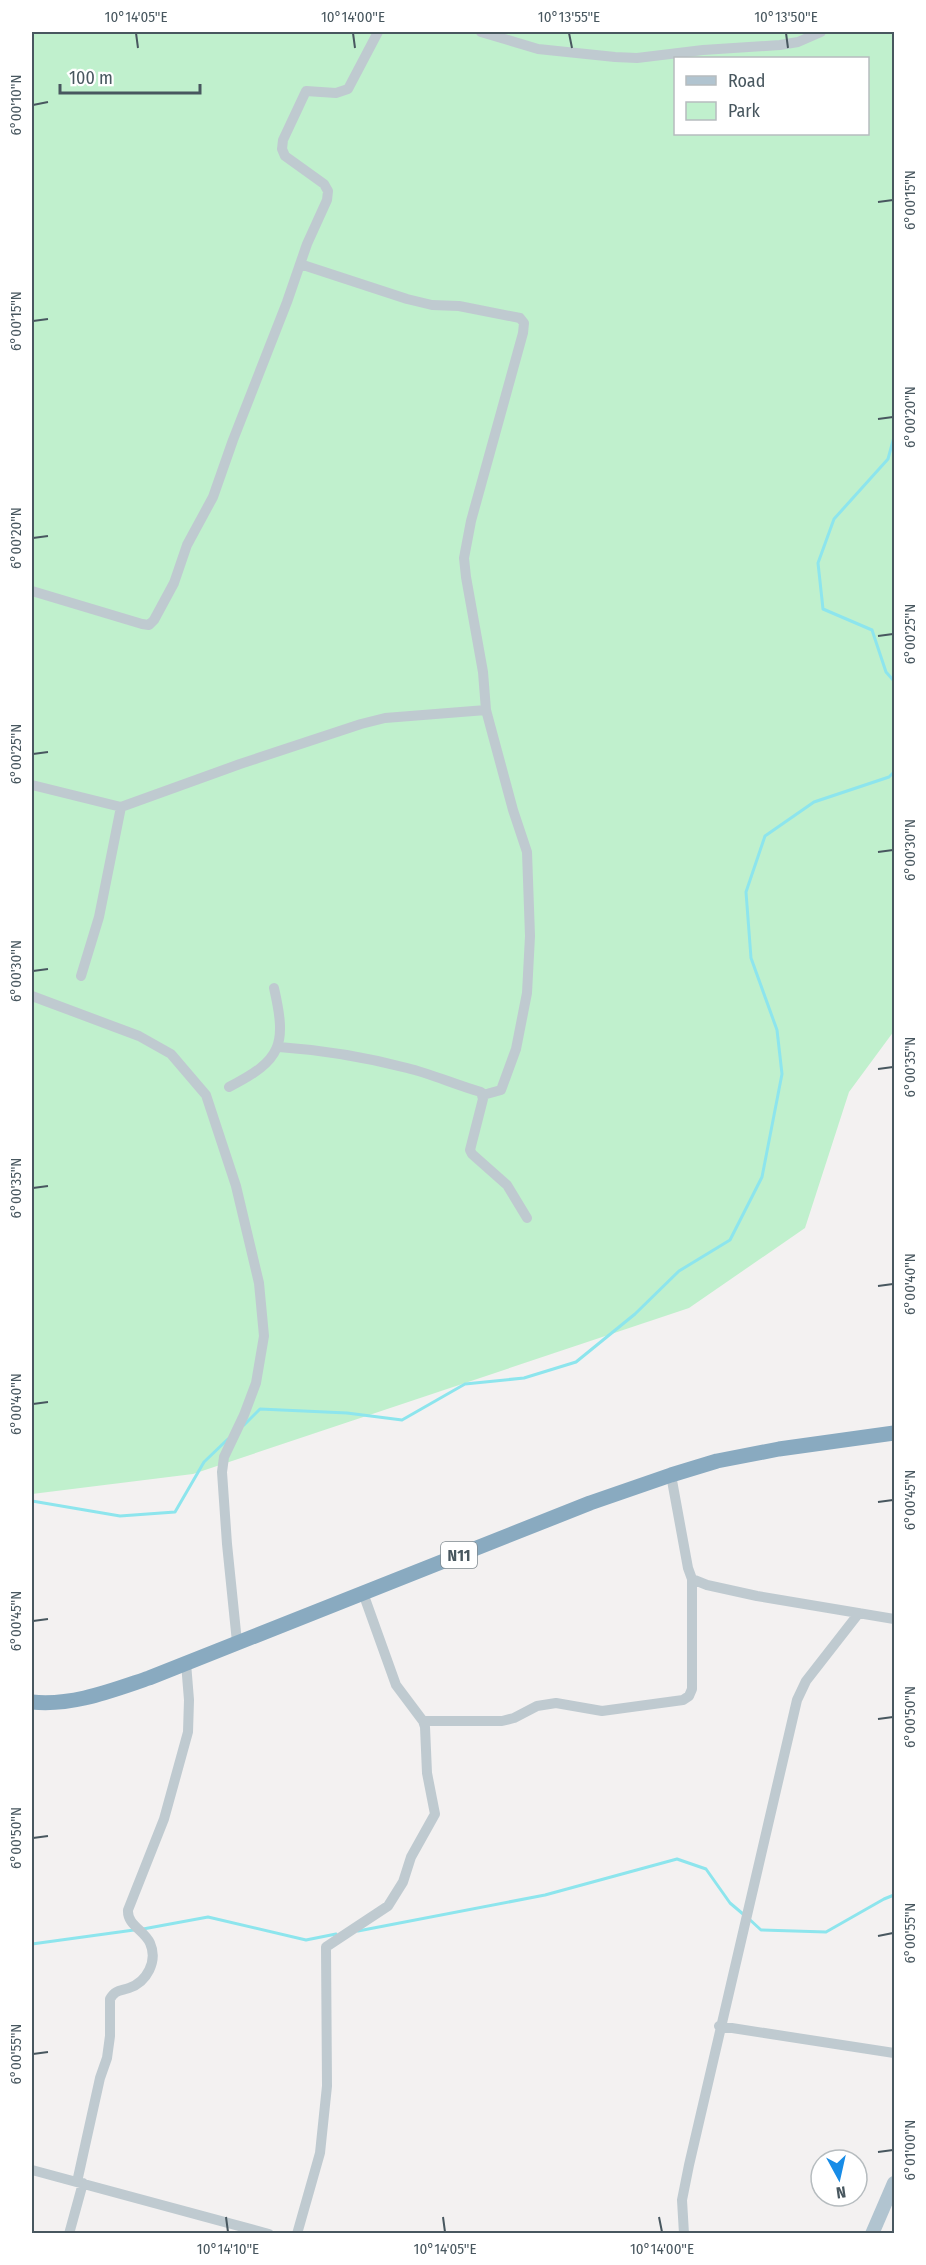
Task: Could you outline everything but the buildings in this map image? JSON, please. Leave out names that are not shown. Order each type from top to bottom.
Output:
[{"type":"highway","name":"N11","points":[[32,1702],[65,1702],[96,1696],[149,1678],[590,1503],[670,1475],[717,1461],[779,1449],[894,1433]]},
{"type":"main road","points":[[873,2234],[894,2183]]},
{"type":"street","points":[[32,591],[142,624],[149,624],[154,620],[174,583],[187,545],[213,497],[307,244],[327,200],[328,191],[324,184],[285,156],[282,149],[283,140],[306,91],[336,93],[348,88],[378,32]]},
{"type":"street","points":[[480,32],[538,49],[637,58],[704,50],[780,45],[798,42],[821,32]]},
{"type":"street","points":[[300,264],[407,299],[432,305],[459,306],[509,314],[520,318],[524,323],[471,521],[464,558],[483,672],[486,710],[527,852],[530,936],[527,993],[516,1049],[501,1090],[483,1095]]},
{"type":"street","points":[[32,785],[121,807],[361,724],[386,718],[486,710]]},
{"type":"street","points":[[81,976],[99,917],[121,807]]},
{"type":"street","points":[[229,1087],[257,1073],[279,1047],[280,1014],[274,988]]},
{"type":"street","points":[[32,996],[139,1036],[171,1054],[206,1095],[236,1186],[259,1283],[264,1336],[256,1383],[224,1457],[222,1472],[237,1642]]},
{"type":"street","points":[[279,1047],[309,1049],[408,1068],[481,1092],[483,1095]]},
{"type":"street","points":[[483,1095],[470,1150],[507,1185],[527,1218]]},
{"type":"street","points":[[423,1721],[502,1721],[514,1718],[537,1706],[556,1703],[602,1711],[683,1700],[689,1696],[692,1689],[692,1579],[670,1475]]},
{"type":"street","points":[[692,1579],[737,1592],[894,1619]]},
{"type":"street","points":[[297,2234],[320,2153],[327,2086],[326,1947],[388,1906],[403,1882],[411,1857],[435,1814],[427,1773],[423,1721],[396,1685],[363,1593]]},
{"type":"street","points":[[684,2234],[682,2200],[719,2026],[797,1700],[806,1681],[859,1613]]},
{"type":"street","points":[[69,2234],[100,2078],[107,2058],[110,2036],[110,1999],[119,1990],[140,1982],[152,1968],[153,1949],[146,1934],[132,1923],[128,1910],[164,1820],[188,1732],[189,1700],[186,1663]]},
{"type":"street","points":[[719,2026],[894,2054]]},
{"type":"street","points":[[32,2170],[269,2234]]},
{"type":"green space","points":[[32,32],[894,32],[894,1031],[849,1092],[805,1228],[689,1308],[193,1474],[32,1494]]},
{"type":"waterway","points":[[894,437],[888,459],[834,519],[818,563],[823,609],[872,630],[886,672],[894,681]]},
{"type":"waterway","points":[[244,1425],[260,1409],[347,1413],[402,1420],[465,1384],[524,1378],[576,1362],[635,1314],[679,1271],[730,1240],[762,1177],[782,1074],[777,1030],[751,958],[746,892],[765,836],[814,802],[889,777],[894,772]]},
{"type":"waterway","points":[[32,1501],[120,1516],[175,1512],[204,1462],[228,1439]]},
{"type":"waterway","points":[[358,1931],[545,1895],[677,1859],[706,1869],[730,1903],[743,1914]]},
{"type":"waterway","points":[[748,1918],[761,1930],[826,1932],[894,1895]]},
{"type":"waterway","points":[[143,1929],[208,1917],[306,1940],[336,1934]]},
{"type":"waterway","points":[[32,1944],[134,1930]]}]
